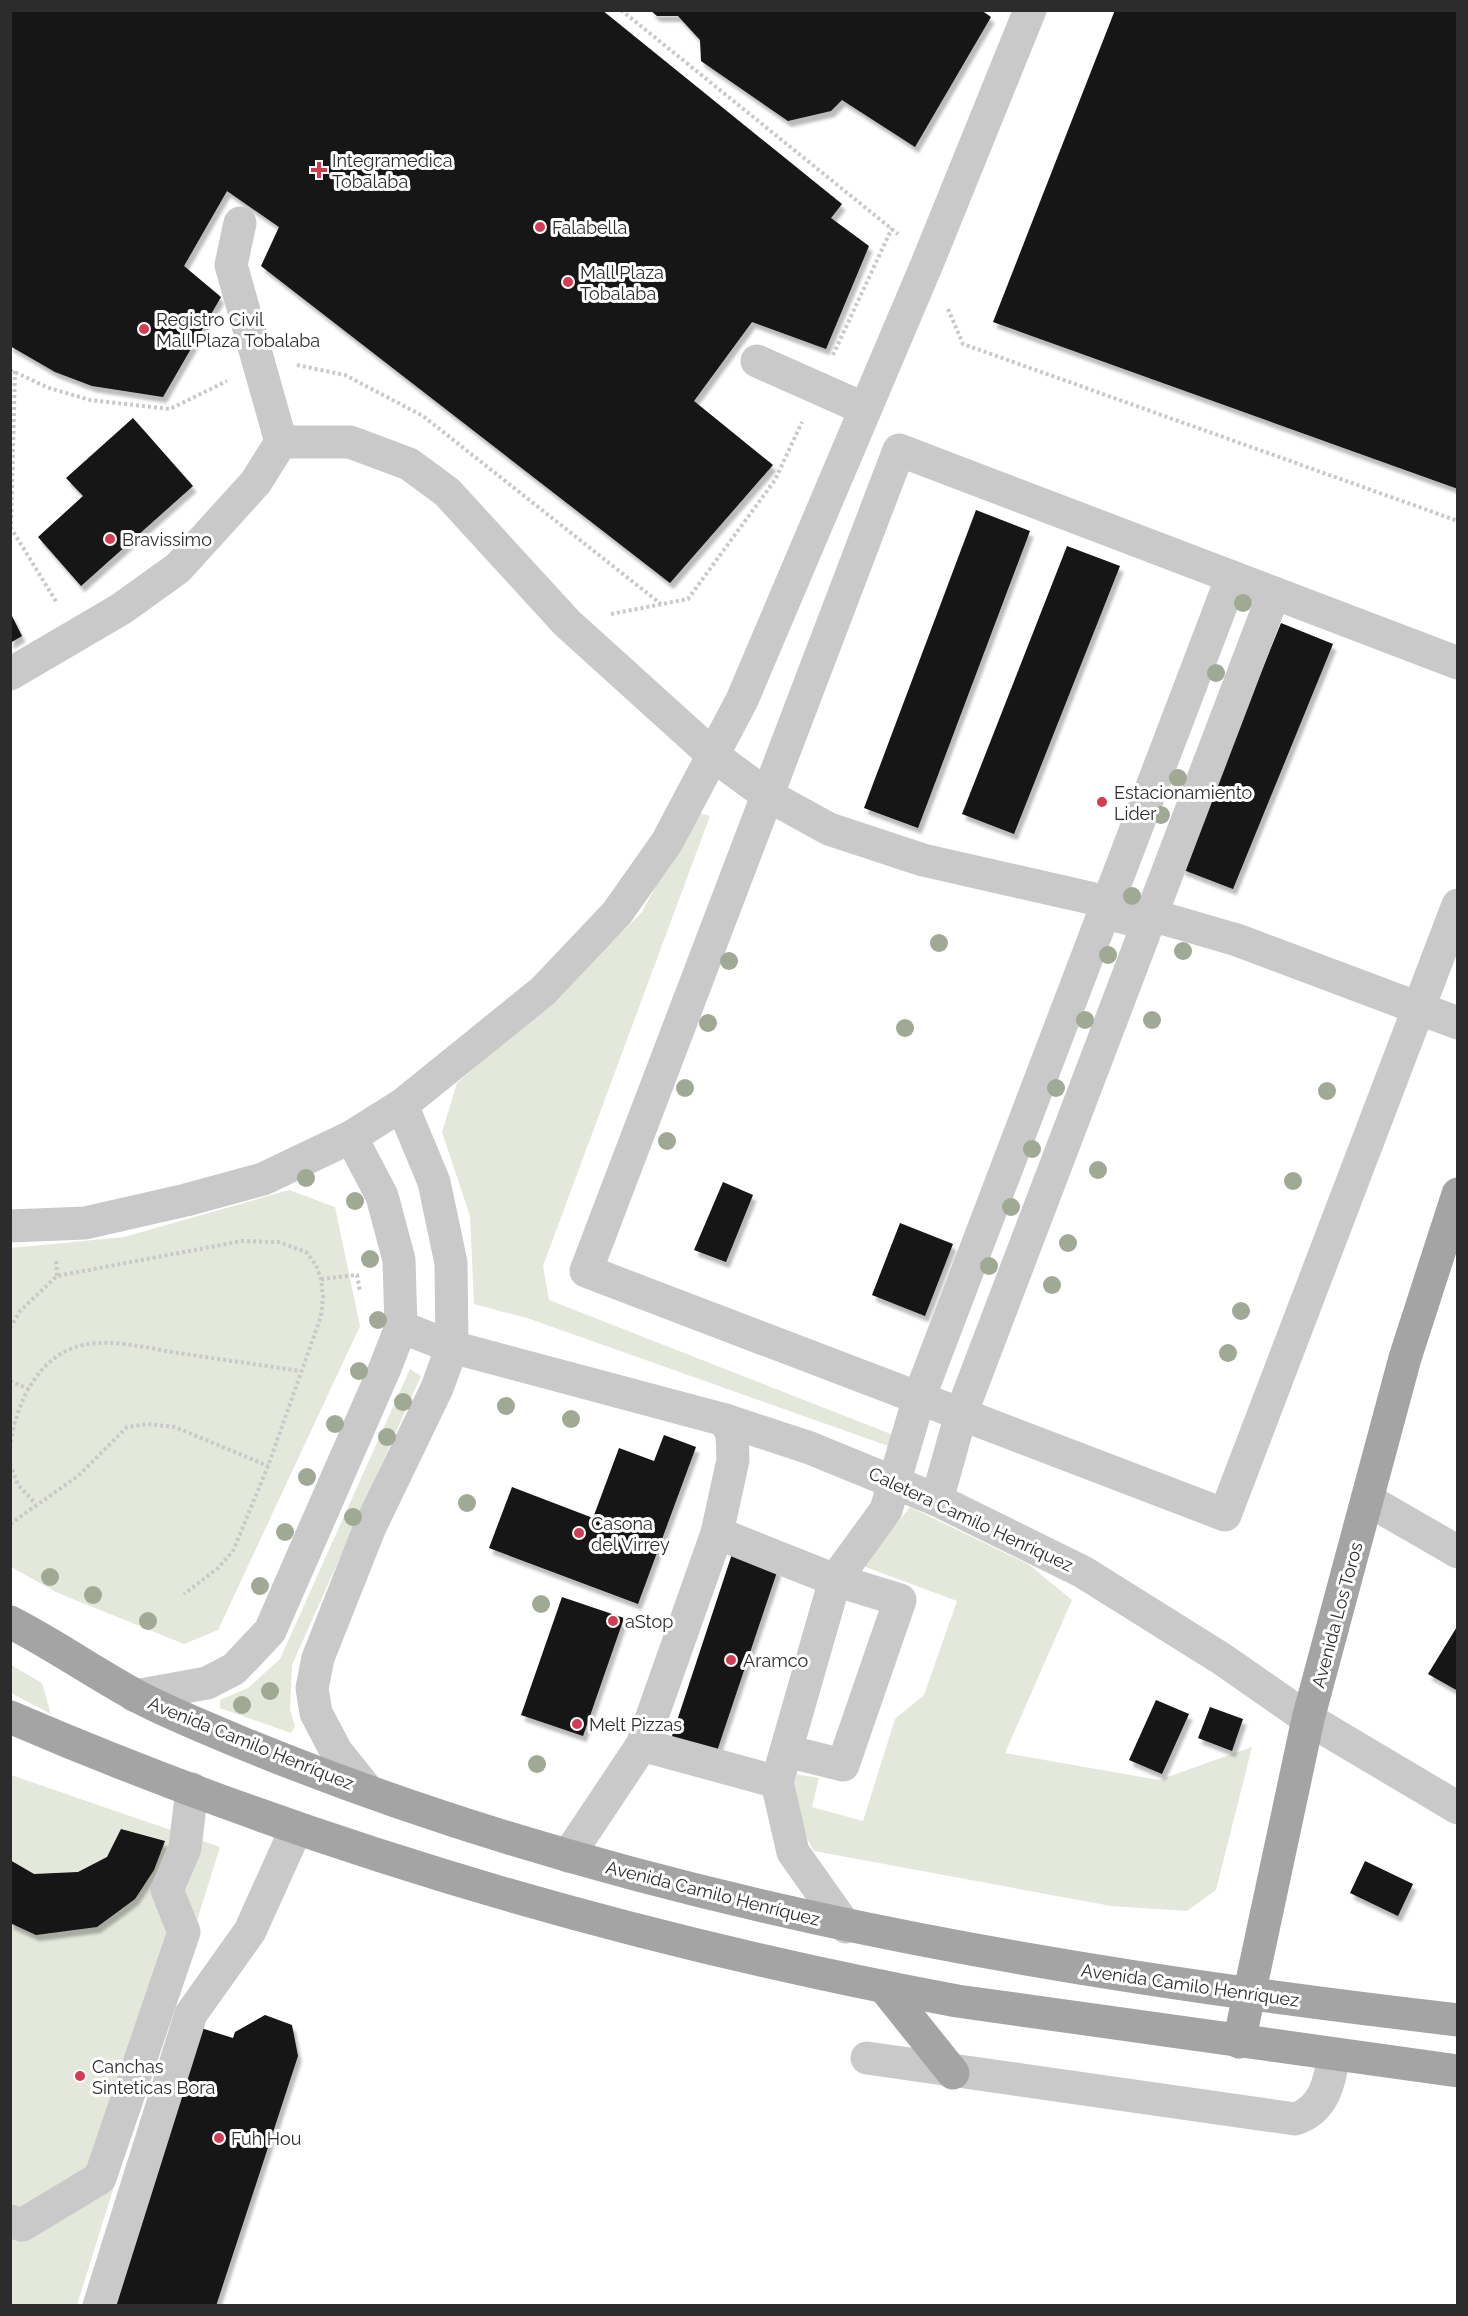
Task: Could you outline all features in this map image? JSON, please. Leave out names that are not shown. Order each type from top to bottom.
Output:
[{"type":"main road","name":"Avenida Los Toros","points":[[1239,2042],[1308,1719],[1405,1358],[1458,1194]]},
{"type":"main road","name":"Avenida Camilo Henríquez","points":[[10,1622],[50,1642],[135,1696],[258,1749],[368,1791],[568,1856],[666,1883],[846,1927],[968,1950],[1249,1994],[1458,2020]]},
{"type":"main road","points":[[10,1717],[296,1828],[408,1865],[573,1913],[742,1956],[884,1987],[968,2002],[1239,2042],[1458,2071]]},
{"type":"main road","points":[[884,1987],[953,2073]]},
{"type":"street","points":[[10,1226],[85,1223],[186,1200],[263,1179],[351,1137],[402,1105],[543,991],[617,913],[668,842],[742,700],[927,264],[1030,10]]},
{"type":"street","points":[[10,674],[121,609],[178,568],[256,482],[281,442],[231,264],[240,223]]},
{"type":"street","points":[[757,361],[865,409]]},
{"type":"street","points":[[281,442],[350,442],[409,464],[447,492],[567,623],[714,756],[768,795],[829,829],[923,860],[1108,902],[1117,916],[1137,921],[1151,915],[1237,940],[1458,1023]]},
{"type":"street","points":[[1458,663],[899,450],[586,1271],[1225,1515],[1458,906]]},
{"type":"street","points":[[846,1927],[793,1852],[777,1782],[835,1580],[886,1510],[919,1398],[1232,577]]},
{"type":"street","points":[[937,1500],[961,1414],[1274,593]]},
{"type":"street","points":[[368,1791],[336,1751],[316,1713],[312,1688],[316,1668],[370,1527],[437,1388],[452,1347],[451,1263],[434,1182],[402,1105]]},
{"type":"street","points":[[135,1696],[207,1683],[234,1669],[270,1631],[401,1327],[399,1260],[391,1228],[382,1196],[351,1137]]},
{"type":"street","name":"Caletera Camilo Henríquez","points":[[401,1327],[452,1347],[725,1420],[810,1448],[893,1480],[937,1500],[1083,1572],[1221,1659],[1308,1719],[1458,1808]]},
{"type":"street","points":[[568,1856],[642,1745],[717,1533],[734,1460],[732,1434],[725,1420]]},
{"type":"street","points":[[1368,1500],[1458,1552]]},
{"type":"street","points":[[717,1533],[835,1580],[900,1599],[843,1765],[786,1751]]},
{"type":"street","points":[[642,1745],[777,1782]]},
{"type":"street","points":[[10,2220],[22,2225],[100,2178],[184,1932],[167,1890],[185,1848],[192,1789]]},
{"type":"street","points":[[99,2306],[191,2014],[250,1931],[296,1828]]},
{"type":"street","points":[[867,2058],[953,2073],[1295,2119],[1312,2112],[1318,2106],[1330,2075],[1334,2054]]},
{"type":"path","points":[[621,10],[892,228],[927,264],[963,344],[1458,520]]},
{"type":"path","points":[[661,604],[688,598],[775,480],[892,228]]},
{"type":"path","points":[[15,371],[11,528],[77,635]]},
{"type":"path","points":[[10,1328],[20,1311],[57,1276],[242,1241],[278,1242],[306,1252],[316,1265],[321,1279],[323,1297],[321,1316],[268,1466],[233,1551],[218,1568],[184,1594]]},
{"type":"path","points":[[321,1279],[357,1275],[361,1295]]},
{"type":"path","points":[[10,1448],[12,1429],[29,1389],[42,1366],[73,1348],[109,1343],[301,1371]]},
{"type":"path","points":[[10,1381],[29,1389]]},
{"type":"path","points":[[10,1524],[78,1476],[127,1427],[147,1424],[175,1427],[268,1466]]},
{"type":"path","points":[[10,1464],[18,1485],[36,1504]]},
{"type":"shaded area","points":[[695,812],[710,816],[543,1266],[549,1300],[896,1436],[891,1447],[530,1319],[474,1304],[470,1216],[442,1132],[457,1083],[559,995],[642,912]]},
{"type":"shaded area","points":[[289,1190],[335,1207],[360,1326],[218,1630],[184,1644],[58,1593],[11,1567],[11,1248],[124,1237]]},
{"type":"shaded area","points":[[410,1369],[421,1376],[292,1665],[290,1710],[295,1726],[291,1733],[220,1708],[220,1700],[248,1688],[280,1659]]},
{"type":"shaded area","points":[[910,1507],[1028,1564],[1072,1600],[1005,1753],[1159,1780],[1252,1747],[1216,1890],[1187,1911],[1111,1906],[814,1851],[791,1810],[795,1774],[819,1778],[812,1807],[863,1821],[895,1719],[924,1695],[957,1601],[863,1566]]},
{"type":"shaded area","points":[[11,1665],[42,1683],[51,1714],[11,1693]]},
{"type":"shaded area","name":"Canchas Sinteticas Bora","points":[[11,1775],[220,1847],[77,2305],[11,2306]]},
{"type":"building","name":"Mall Plaza Tobalaba","points":[[10,10],[602,10],[842,204],[831,218],[869,246],[826,349],[752,322],[694,401],[773,465],[670,583],[261,266],[279,227],[227,191],[184,266],[221,297],[163,397],[92,386],[55,372],[10,346]]},
{"type":"building","points":[[650,10],[981,10],[991,17],[915,147],[842,100],[831,111],[788,121],[701,61],[700,40],[678,16],[657,16]]},
{"type":"building","points":[[1115,10],[1458,10],[1458,489],[993,322]]},
{"type":"building","points":[[133,418],[193,486],[81,586],[38,537],[83,496],[66,478]]},
{"type":"building","points":[[976,510],[1030,531],[918,828],[864,808]]},
{"type":"building","points":[[1067,546],[1120,566],[1014,834],[962,814]]},
{"type":"building","points":[[10,612],[22,636],[10,643]]},
{"type":"building","points":[[1281,623],[1333,644],[1233,889],[1181,869]]},
{"type":"building","points":[[723,1182],[753,1195],[726,1262],[694,1250]]},
{"type":"building","points":[[900,1223],[953,1244],[925,1316],[872,1295]]},
{"type":"building","name":"Casona del Virrey","points":[[664,1435],[696,1447],[638,1604],[489,1548],[512,1487],[593,1518],[619,1448],[654,1461]]},
{"type":"building","points":[[732,1554],[778,1569],[715,1757],[670,1742]]},
{"type":"building","points":[[562,1597],[624,1618],[583,1736],[521,1715]]},
{"type":"building","points":[[1458,1625],[1458,1691],[1428,1674]]},
{"type":"building","points":[[1156,1700],[1189,1714],[1162,1774],[1129,1760]]},
{"type":"building","points":[[1210,1707],[1243,1719],[1232,1751],[1198,1738]]},
{"type":"building","points":[[121,1829],[165,1841],[154,1870],[135,1899],[97,1927],[36,1935],[10,1923],[10,1860],[34,1874],[78,1872],[107,1857]]},
{"type":"building","points":[[1365,1861],[1413,1884],[1398,1916],[1350,1893]]},
{"type":"building","name":"Fuh Hou","points":[[265,2015],[292,2025],[298,2056],[216,2306],[105,2306],[201,2028],[233,2038],[235,2032]]},
{"type":"place","name":"Integramedica Tobalaba","points":[[319,170]]},
{"type":"place","name":"Falabella","points":[[540,227]]},
{"type":"place","name":"Mall Plaza Tobalaba","points":[[568,282]]},
{"type":"place","name":"Registro Civil Mall Plaza Tobalaba","points":[[144,329]]},
{"type":"place","name":"Bravissimo","points":[[110,539]]},
{"type":"place","name":"Estacionamiento Lider","points":[[1102,802]]},
{"type":"place","name":"Casona del Virrey","points":[[579,1533]]},
{"type":"place","name":"aStop","points":[[613,1621]]},
{"type":"place","name":"Aramco","points":[[731,1660]]},
{"type":"place","name":"Melt Pizzas","points":[[577,1724]]},
{"type":"place","name":"Canchas Sinteticas Bora","points":[[80,2076]]},
{"type":"place","name":"Fuh Hou","points":[[219,2138]]}]
